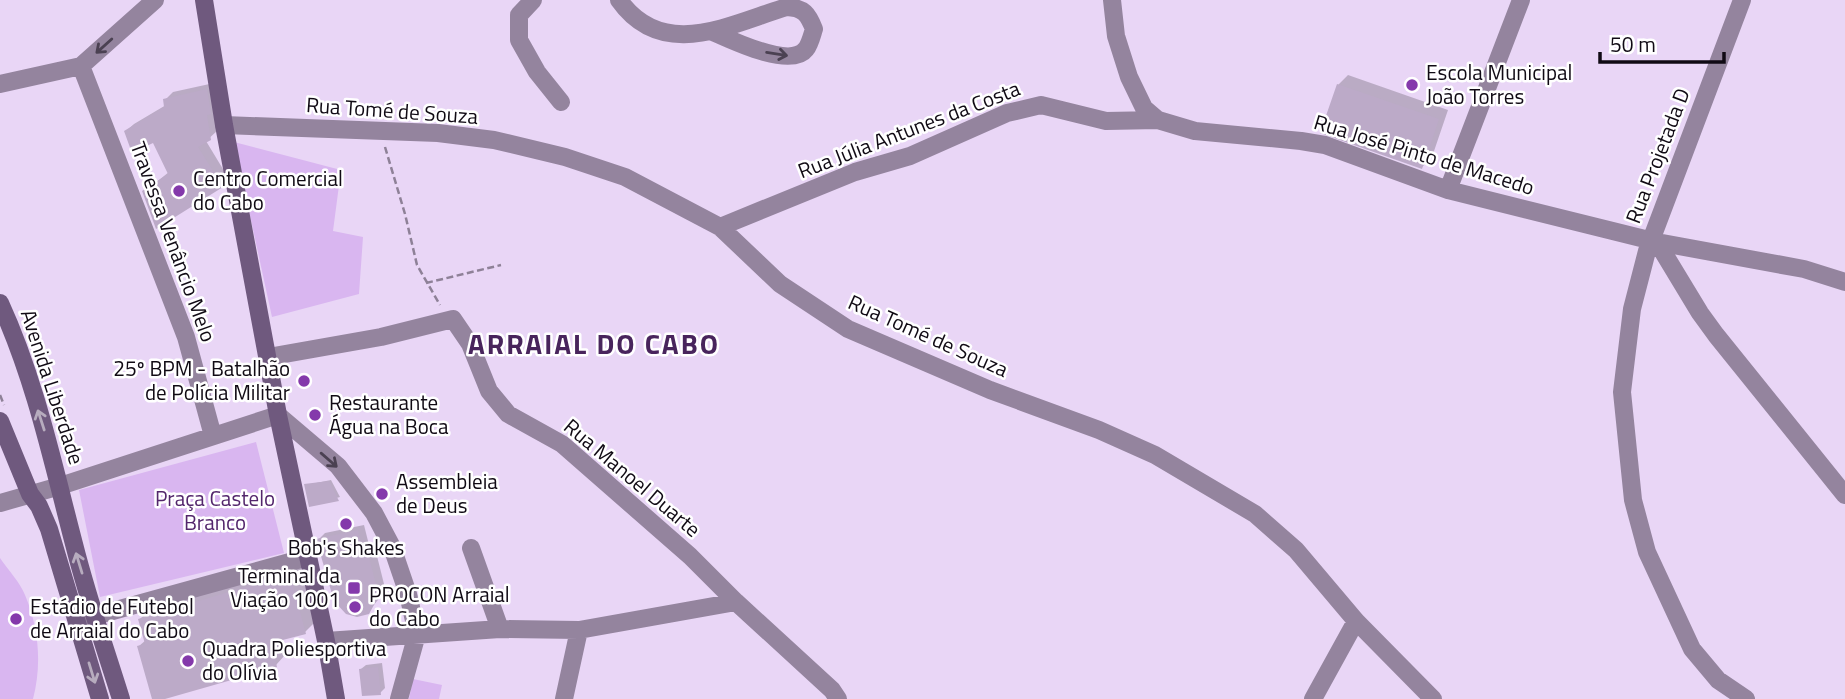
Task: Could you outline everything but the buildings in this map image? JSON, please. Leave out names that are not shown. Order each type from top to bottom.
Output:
[{"type":"main road","points":[[204,0],[224,125],[278,415],[327,641],[336,699]]},
{"type":"main road","name":"Avenida Liberdade","points":[[0,303],[12,328],[121,699]]},
{"type":"main road","points":[[0,421],[30,494],[39,506],[49,529],[100,699]]},
{"type":"street","points":[[0,84],[81,66],[155,0]]},
{"type":"street","points":[[533,0],[519,15],[519,40],[537,72],[561,102]]},
{"type":"street","points":[[619,0],[652,29],[673,36],[713,32],[787,7],[799,8],[808,13],[814,29],[806,50],[797,55],[780,56],[741,45],[713,32]]},
{"type":"street","points":[[1112,0],[1116,36],[1129,77],[1144,108],[1158,120]]},
{"type":"street","points":[[1448,190],[1521,0]]},
{"type":"street","name":"Rua Projetada D","points":[[1742,0],[1651,244],[1632,309],[1622,392],[1633,500],[1647,552],[1692,649],[1717,680],[1746,699]]},
{"type":"street","name":"Travessa Venâncio Melo","points":[[81,66],[186,337],[213,436]]},
{"type":"street","name":"Rua Júlia Antunes da Costa","points":[[720,227],[855,172],[910,156],[1007,113],[1041,105],[1106,121],[1158,120]]},
{"type":"street","name":"Rua José Pinto de Macedo","points":[[1158,120],[1195,131],[1325,145],[1448,190],[1651,244],[1804,269],[1845,282]]},
{"type":"street","name":"Rua Tomé de Souza","points":[[224,125],[438,133],[494,140],[565,157],[625,177],[720,227],[780,284],[848,329],[990,390],[1099,429],[1154,455],[1255,514],[1296,550],[1356,621],[1433,699]]},
{"type":"street","points":[[1651,244],[1708,324],[1845,495]]},
{"type":"street","points":[[268,357],[381,337],[453,319]]},
{"type":"street","name":"Rua Manoel Duarte","points":[[453,319],[470,344],[489,391],[508,414],[562,444],[690,556],[832,690],[838,699]]},
{"type":"street","points":[[0,503],[278,415],[338,466],[374,513],[392,547],[402,573],[417,634],[399,699]]},
{"type":"street","points":[[471,548],[500,629]]},
{"type":"street","points":[[76,621],[308,557]]},
{"type":"street","points":[[327,641],[500,629],[579,630],[736,602]]},
{"type":"street","points":[[1313,699],[1356,621]]},
{"type":"street","points":[[564,699],[579,630]]},
{"type":"path","points":[[380,130],[417,265],[435,300],[453,319]]},
{"type":"path","points":[[426,283],[501,265]]},
{"type":"green space","points":[[234,142],[341,170],[333,231],[363,237],[359,294],[272,317]]},
{"type":"green space","name":"Praça Castelo Branco","points":[[256,442],[284,553],[100,597],[79,490]]},
{"type":"green space","name":"Estádio de Futebol de Arraial do Cabo","points":[[0,558],[23,590],[33,620],[38,647],[38,673],[33,699],[0,699]]},
{"type":"green space","points":[[413,679],[442,685],[439,699],[409,699]]},
{"type":"place","name":"Escola Municipal João Torres","points":[[1412,85]]},
{"type":"place","name":"Centro Comercial do Cabo","points":[[179,191]]},
{"type":"place","name":"25º BPM - Batalhão de Polícia Militar","points":[[304,381]]},
{"type":"place","name":"Restaurante Água na Boca","points":[[315,415]]},
{"type":"place","name":"Assembleia de Deus","points":[[382,494]]},
{"type":"place","name":"Bob's Shakes","points":[[346,524]]},
{"type":"place","name":"Terminal da Viação 1001","points":[[354,588]]},
{"type":"place","name":"PROCON Arraial do Cabo","points":[[355,607]]},
{"type":"place","name":"Estádio de Futebol de Arraial do Cabo","points":[[16,619]]},
{"type":"place","name":"Quadra Poliesportiva do Olívia","points":[[188,661]]},
{"type":"district","name":"ARRAIAL DO CABO","points":[[594,344]]}]
